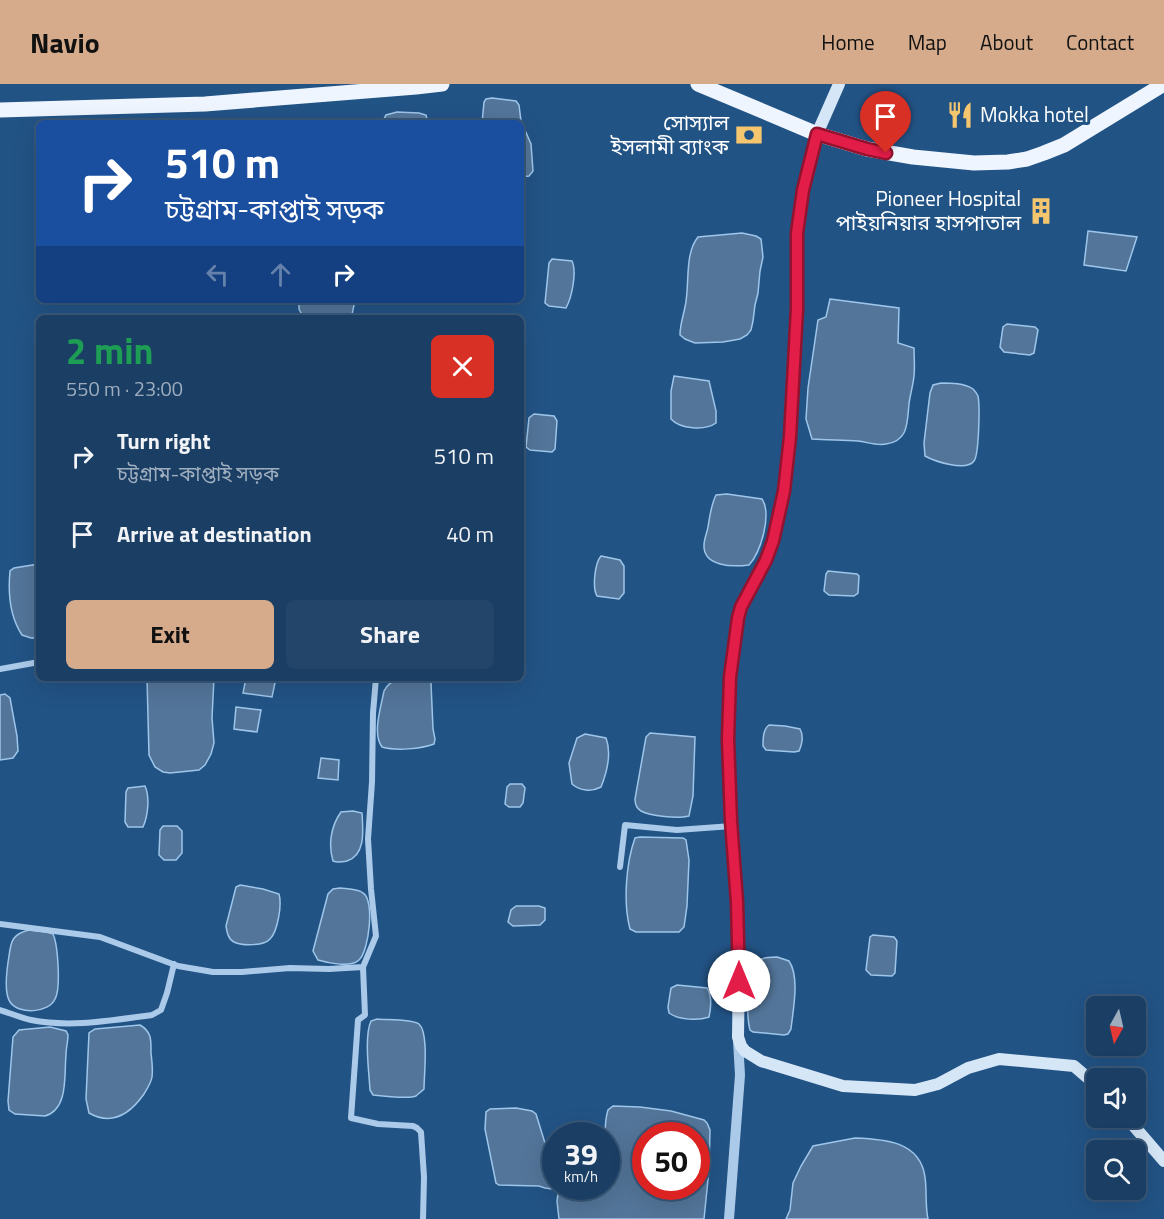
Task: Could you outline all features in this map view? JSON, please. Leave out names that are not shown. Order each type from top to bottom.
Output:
[{"type":"main road","points":[[0,110],[205,104],[442,84]]},
{"type":"main road","points":[[698,84],[817,134],[867,149],[913,157],[974,163],[1027,159],[1064,145],[1164,84]]},
{"type":"main road","points":[[839,84],[817,134],[803,190],[797,233],[797,309],[790,437],[784,491],[773,541],[766,560],[741,607],[730,677],[728,739],[738,935],[738,1037],[745,1051],[761,1061],[843,1086],[915,1090],[938,1084],[968,1068],[999,1059],[1074,1066],[1086,1076]]},
{"type":"main road","points":[[1136,1128],[1164,1161]]},
{"type":"street","points":[[0,669],[36,663]]},
{"type":"street","points":[[376,681],[368,839],[376,936],[363,967],[365,1014],[358,1020],[351,1118],[378,1124],[413,1126],[421,1132],[424,1177],[423,1219]]},
{"type":"street","points":[[620,867],[625,825],[677,830],[732,826]]},
{"type":"street","points":[[0,924],[100,937],[174,964],[213,972],[363,967]]},
{"type":"street","points":[[0,1010],[30,1020],[56,1023],[92,1022],[152,1015],[161,1010],[174,964]]},
{"type":"street","points":[[729,1219],[740,1075],[738,1037]]},
{"type":"water","points":[[486,99],[516,101],[519,105],[521,120],[482,120]]},
{"type":"water","points":[[397,112],[419,113],[426,115],[427,120],[384,120],[386,115]]},
{"type":"water","points":[[524,128],[531,144],[533,171],[529,176],[524,177]]},
{"type":"water","points":[[1088,231],[1137,237],[1126,271],[1084,265]]},
{"type":"water","points":[[742,233],[761,239],[763,257],[751,330],[740,339],[723,342],[695,343],[685,339],[680,335],[680,331],[686,299],[689,261],[694,244],[698,237]]},
{"type":"water","points":[[552,259],[572,261],[573,284],[566,308],[549,306],[545,303],[549,263]]},
{"type":"water","points":[[830,299],[899,308],[898,343],[914,348],[914,373],[907,424],[903,435],[894,442],[879,445],[858,441],[812,439],[806,419],[808,388],[818,320],[826,317]]},
{"type":"water","points":[[299,303],[354,303],[352,315],[302,315]]},
{"type":"water","points":[[1007,324],[1035,327],[1038,330],[1034,353],[1030,355],[1004,352],[1000,347],[1003,327]]},
{"type":"water","points":[[674,376],[709,381],[716,411],[716,423],[711,426],[693,428],[680,425],[671,419],[671,391]]},
{"type":"water","points":[[941,383],[966,386],[973,389],[978,396],[976,457],[970,464],[964,466],[925,456],[924,443],[930,393],[933,385]]},
{"type":"water","points":[[534,414],[554,416],[557,421],[555,449],[552,452],[530,450],[526,447],[529,418]]},
{"type":"water","points":[[727,494],[762,499],[765,506],[764,533],[758,551],[749,565],[720,564],[708,558],[705,552],[704,540],[714,499],[716,495]]},
{"type":"water","points":[[601,556],[620,560],[624,566],[624,593],[619,599],[597,596],[595,592],[595,575]]},
{"type":"water","points":[[36,564],[36,638],[22,635],[12,612],[9,587],[10,571],[14,568]]},
{"type":"water","points":[[828,571],[857,574],[859,576],[858,593],[854,596],[829,595],[824,591]]},
{"type":"water","points":[[147,681],[214,681],[212,718],[214,743],[205,765],[199,770],[163,772],[155,767],[149,755]]},
{"type":"water","points":[[245,681],[275,681],[272,697],[243,693]]},
{"type":"water","points":[[430,681],[434,744],[408,749],[382,747],[377,728],[379,712],[384,691],[390,683]]},
{"type":"water","points":[[5,694],[10,698],[18,751],[13,758],[0,760],[0,695]]},
{"type":"water","points":[[236,707],[261,710],[257,732],[234,729]]},
{"type":"water","points":[[769,725],[800,729],[802,740],[799,751],[766,750],[763,746],[763,737]]},
{"type":"water","points":[[650,733],[695,737],[693,796],[689,816],[671,817],[651,814],[641,811],[636,806],[635,799],[646,737]]},
{"type":"water","points":[[585,734],[606,738],[608,744],[609,757],[605,775],[601,787],[594,790],[582,789],[572,784],[569,763],[577,738]]},
{"type":"water","points":[[321,758],[339,760],[338,780],[318,778]]},
{"type":"water","points":[[510,784],[522,784],[525,788],[523,803],[520,807],[509,807],[505,804],[507,787]]},
{"type":"water","points":[[145,786],[148,806],[143,827],[128,827],[125,822],[126,792],[128,788]]},
{"type":"water","points":[[341,812],[362,813],[363,834],[358,853],[347,861],[333,861],[331,842],[335,823]]},
{"type":"water","points":[[163,826],[177,826],[182,831],[182,853],[176,860],[164,860],[159,855],[160,830]]},
{"type":"water","points":[[635,838],[683,838],[686,840],[689,860],[687,906],[684,927],[679,932],[636,932],[630,929],[626,895],[628,871]]},
{"type":"water","points":[[240,885],[279,894],[279,917],[273,935],[267,941],[253,945],[242,944],[232,941],[227,933],[226,926],[236,887]]},
{"type":"water","points":[[340,888],[363,893],[369,905],[366,947],[359,960],[351,964],[318,960],[313,951],[328,894],[333,889]]},
{"type":"water","points":[[516,906],[545,908],[545,920],[540,925],[513,926],[508,922],[511,910]]},
{"type":"water","points":[[29,930],[53,934],[58,967],[55,999],[47,1007],[34,1011],[14,1006],[8,998],[7,987],[7,967],[12,942],[19,933]]},
{"type":"water","points":[[873,935],[894,937],[897,941],[895,973],[892,976],[871,975],[866,970],[870,937]]},
{"type":"water","points":[[777,957],[789,961],[794,976],[795,994],[791,1029],[788,1034],[784,1035],[753,1032],[750,1030],[748,1004],[753,972],[762,959]]},
{"type":"water","points":[[677,985],[707,988],[711,1002],[709,1017],[689,1019],[669,1013],[671,988]]},
{"type":"water","points":[[377,1019],[411,1021],[419,1024],[422,1029],[425,1045],[424,1089],[416,1096],[373,1095],[370,1090],[368,1036],[371,1021]]},
{"type":"water","points":[[140,1025],[147,1030],[151,1040],[152,1074],[148,1088],[133,1107],[120,1116],[105,1118],[89,1113],[86,1099],[89,1033],[95,1029]]},
{"type":"water","points":[[50,1027],[66,1031],[68,1035],[62,1099],[53,1112],[45,1116],[15,1114],[9,1110],[8,1101],[13,1037],[19,1030]]},
{"type":"water","points":[[613,1106],[640,1107],[671,1111],[706,1122],[632,1122],[632,1200],[706,1200],[704,1219],[559,1219],[557,1200],[620,1200],[620,1122],[606,1122],[608,1110]]},
{"type":"water","points":[[516,1108],[536,1114],[542,1133],[542,1187],[496,1183],[485,1129],[486,1112],[490,1109]]},
{"type":"water","points":[[855,1138],[889,1141],[908,1149],[916,1156],[922,1165],[925,1177],[928,1219],[786,1219],[790,1210],[793,1183],[813,1146]]},
{"type":"place","name":"Mokka hotel","points":[[960,115]]},
{"type":"place","name":"সোস্যাল ইসলামী ব্যাংক","points":[[749,135]]},
{"type":"place","name":"Pioneer Hospital পাইয়নিয়ার হাসপাতাল","points":[[1041,211]]},
{"type":"route","points":[[739,981],[728,739],[730,677],[741,607],[766,560],[773,541],[784,491],[790,437],[797,309],[797,233],[803,190],[817,134],[886,153]]}]
